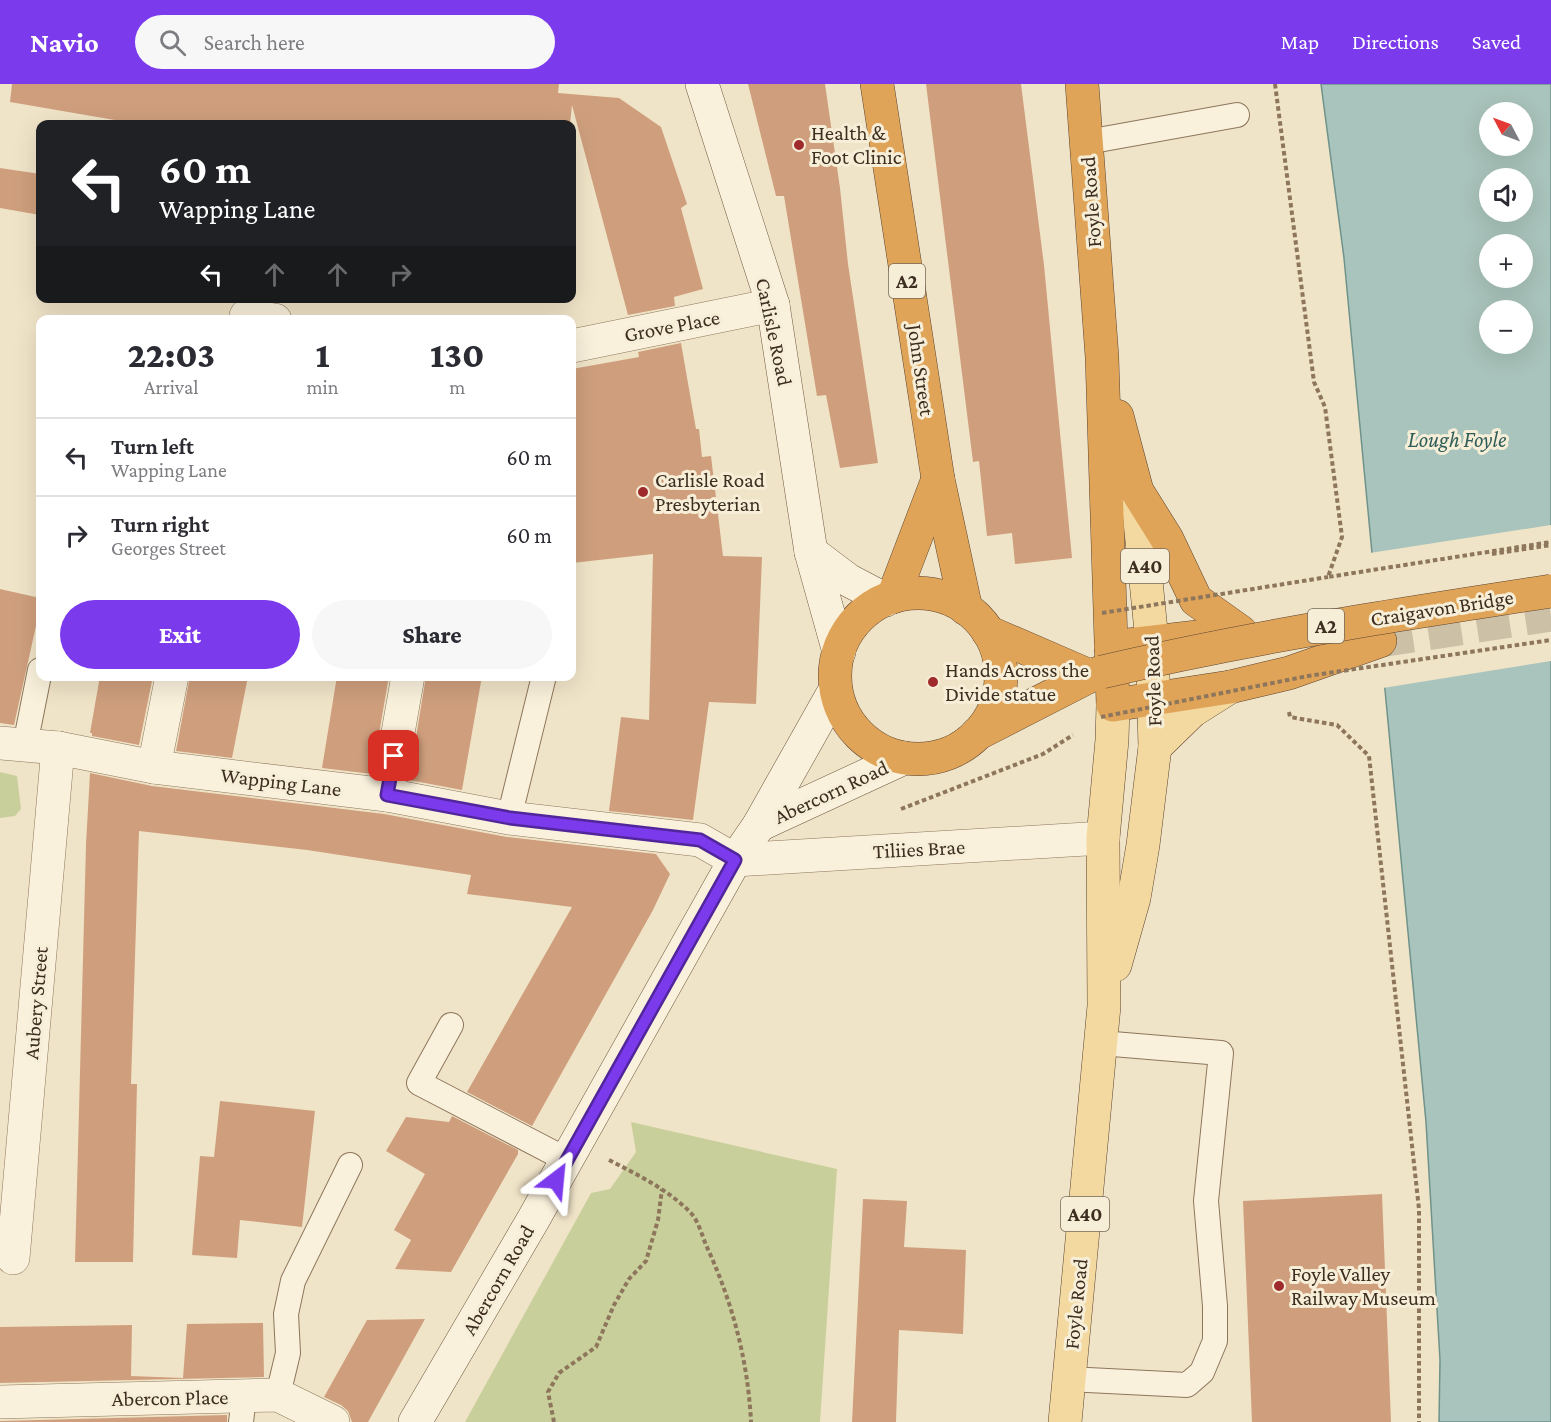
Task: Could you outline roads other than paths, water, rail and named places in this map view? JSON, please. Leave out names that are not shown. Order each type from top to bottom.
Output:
[{"type":"highway","name":"John Street","points":[[877,84],[938,479],[966,609]]},
{"type":"highway","name":"Foyle Road","points":[[1082,84],[1101,357],[1102,715]]},
{"type":"highway","name":"Foyle Road","points":[[1101,357],[1137,492]]},
{"type":"highway","name":"John Street","points":[[890,598],[938,479]]},
{"type":"highway","points":[[1137,492],[1167,539],[1196,600],[1241,632]]},
{"type":"highway","name":"Craigavon Bridge","points":[[1101,665],[1353,621],[1551,591]]},
{"type":"highway","name":"A2","points":[[916,593],[944,597],[966,609],[988,632],[999,658],[1000,687],[993,712],[977,734],[956,750],[930,758],[904,759],[878,750],[857,733],[843,713],[835,690],[835,665],[842,642],[856,621],[873,606],[890,598],[916,593]]},
{"type":"highway","name":"Craigavon Bridge","points":[[977,734],[1101,665],[1152,641],[1274,628],[1380,641],[1289,673],[1230,687],[1155,699],[1102,715]]},
{"type":"highway","name":"A2","points":[[988,632],[1101,665]]},
{"type":"main road","name":"Foyle Road","points":[[1104,1006],[1134,898],[1155,747],[1152,641],[1137,492]]},
{"type":"main road","points":[[1155,747],[1192,711],[1230,687]]},
{"type":"main road","name":"Foyle Road","points":[[1065,1422],[1104,1006],[1104,838],[1112,740],[1102,715]]},
{"type":"street","name":"Carlisle Road","points":[[702,84],[773,306],[811,552],[839,652]]},
{"type":"street","name":"Grove Place","points":[[576,345],[773,306]]},
{"type":"street","points":[[811,552],[848,580],[890,598]]},
{"type":"street","points":[[154,767],[171,681]]},
{"type":"street","points":[[387,795],[407,681]]},
{"type":"street","name":"Abercorn Road","points":[[415,1422],[572,1152],[735,860],[759,825],[835,690]]},
{"type":"street","name":"Wapping Lane","points":[[13,744],[58,748],[154,767],[387,795],[510,818],[700,840],[735,860]]},
{"type":"street","name":"Aubery Street","points":[[13,1258],[58,748]]},
{"type":"street","name":"Abercorn Road","points":[[759,825],[904,759]]},
{"type":"street","name":"Tiliies Brae","points":[[735,860],[1104,838]]},
{"type":"street","name":"Abercon Place","points":[[0,1402],[242,1409],[278,1395],[333,1422]]},
{"type":"lane","points":[[1087,142],[1237,115]]},
{"type":"lane","points":[[13,744],[36,681]]},
{"type":"lane","points":[[510,818],[543,681]]},
{"type":"lane","points":[[451,1025],[419,1083],[572,1152]]},
{"type":"lane","points":[[1068,1379],[1187,1385],[1202,1372],[1215,1341],[1215,1306],[1206,1201],[1221,1053],[1101,1043]]},
{"type":"lane","points":[[278,1395],[288,1353],[286,1314],[293,1281],[350,1165]]},
{"type":"water","name":"Lough Foyle","points":[[1321,84],[1551,84],[1551,1422],[1439,1422],[1440,1360],[1426,1122],[1344,258]]},
{"type":"tunnel","points":[[1380,641],[1551,615]]},
{"type":"place","name":"Health & Foot Clinic","points":[[799,145]]},
{"type":"place","name":"Carlisle Road Presbyterian","points":[[643,492]]},
{"type":"place","name":"Hands Across the Divide statue","points":[[933,682]]},
{"type":"place","name":"Foyle Valley Railway Museum","points":[[1279,1286]]}]
